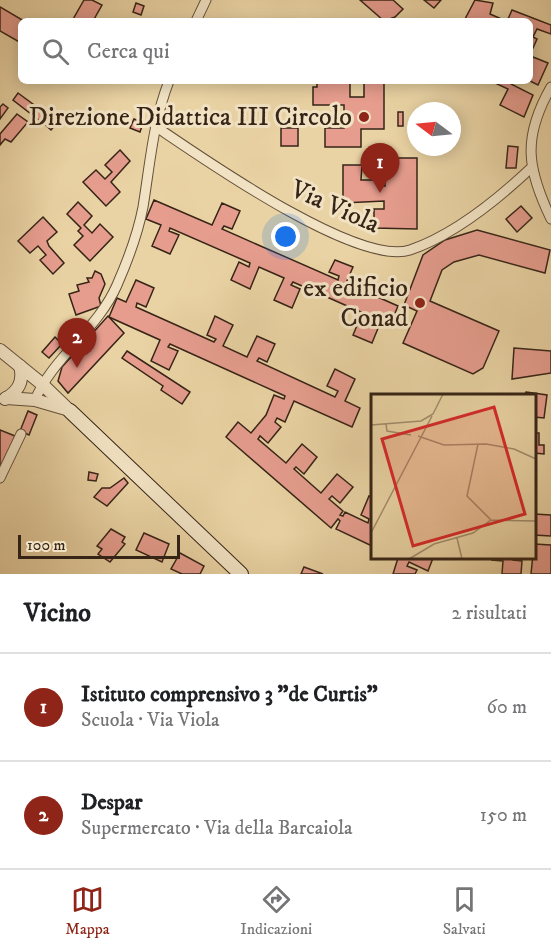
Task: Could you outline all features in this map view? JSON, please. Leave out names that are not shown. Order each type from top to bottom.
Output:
[{"type":"main road","points":[[70,411],[241,574]]},
{"type":"street","points":[[197,18],[206,0]]},
{"type":"street","points":[[35,400],[42,384],[107,306],[116,288],[142,208],[155,126],[168,84]]},
{"type":"street","points":[[551,87],[533,129],[531,168],[551,219]]},
{"type":"street","name":"Via Viola","points":[[155,126],[265,198],[325,228],[385,251],[408,251],[453,228],[511,187],[531,168]]},
{"type":"street","points":[[0,350],[42,384],[70,411]]},
{"type":"street","points":[[3,399],[21,384],[20,366]]},
{"type":"street","points":[[3,399],[35,400],[70,411]]},
{"type":"street","points":[[0,478],[21,434]]},
{"type":"building","points":[[84,0],[92,0],[102,5],[95,18],[74,18]]},
{"type":"building","points":[[360,0],[393,0],[403,9],[395,17],[381,18]]},
{"type":"building","points":[[424,0],[441,0],[434,8]]},
{"type":"building","points":[[475,0],[493,3],[490,14],[499,18],[466,18]]},
{"type":"building","points":[[136,3],[144,6],[141,15],[133,12]]},
{"type":"building","points":[[0,7],[19,18],[18,41],[0,31]]},
{"type":"building","points":[[512,10],[533,18],[508,18]]},
{"type":"building","points":[[533,18],[551,25],[551,34],[537,29],[533,37]]},
{"type":"building","points":[[533,57],[548,63],[538,85],[533,82]]},
{"type":"building","name":"Direzione Didattica III Circolo","points":[[317,84],[350,84],[350,97],[364,97],[364,84],[384,84],[384,129],[361,129],[361,147],[325,147],[325,128],[344,128],[344,105],[313,105],[313,87],[317,87]]},
{"type":"building","points":[[497,84],[511,84],[533,95],[524,117],[500,105],[508,89]]},
{"type":"building","points":[[18,93],[45,113],[40,121],[13,100]]},
{"type":"building","points":[[3,104],[8,108],[0,119],[0,107]]},
{"type":"building","points":[[398,112],[403,112],[403,126],[398,126]]},
{"type":"building","points":[[17,114],[28,122],[11,142],[5,139],[0,145],[0,134]]},
{"type":"building","points":[[47,118],[55,125],[51,130],[43,123]]},
{"type":"building","points":[[134,119],[143,123],[140,132],[130,128]]},
{"type":"building","points":[[281,128],[298,128],[298,146],[281,146]]},
{"type":"building","points":[[508,146],[518,147],[516,168],[506,168]]},
{"type":"building","points":[[120,150],[130,161],[111,182],[120,192],[106,206],[83,182],[96,170],[105,179],[112,172],[105,165]]},
{"type":"building","points":[[385,158],[417,158],[417,229],[374,228],[374,209],[384,209],[384,201],[343,203],[343,165],[362,165],[361,180],[382,180],[382,186],[385,186]]},
{"type":"building","points":[[154,200],[212,225],[222,203],[240,211],[232,229],[224,226],[222,229],[338,280],[339,276],[329,272],[335,260],[353,267],[346,283],[398,306],[390,325],[381,321],[372,343],[353,335],[361,316],[371,320],[372,317],[293,282],[291,285],[300,289],[292,308],[274,300],[284,278],[259,267],[250,289],[231,280],[239,262],[249,267],[250,263],[170,228],[169,231],[179,235],[170,254],[152,246],[161,225],[146,219]]},
{"type":"building","points":[[78,202],[92,216],[84,225],[92,233],[100,224],[113,237],[90,261],[74,245],[83,236],[78,231],[81,228],[67,214]]},
{"type":"building","points":[[521,206],[532,218],[517,232],[506,219]]},
{"type":"building","points":[[43,217],[57,232],[47,241],[49,246],[64,263],[53,274],[40,260],[46,255],[38,246],[30,253],[18,241]]},
{"type":"building","name":"ex edificio Conad","points":[[477,230],[550,250],[545,273],[479,255],[454,262],[442,270],[430,301],[499,331],[483,368],[473,374],[403,343],[417,311],[404,305],[423,255],[445,240]]},
{"type":"building","points":[[95,271],[101,274],[105,284],[99,298],[101,306],[76,315],[69,294],[79,291],[77,285],[89,282],[87,278],[92,278]]},
{"type":"building","points":[[136,280],[154,288],[146,307],[137,303],[136,307],[214,342],[216,339],[207,335],[215,316],[233,325],[223,346],[247,357],[257,336],[275,344],[267,362],[259,358],[257,361],[335,397],[338,391],[327,386],[335,369],[355,379],[345,401],[360,408],[352,427],[294,401],[285,422],[277,418],[275,422],[281,427],[268,443],[260,436],[258,439],[286,463],[302,444],[317,457],[304,474],[296,467],[294,469],[321,493],[337,474],[353,487],[340,503],[332,496],[329,499],[343,511],[340,515],[343,516],[345,512],[368,523],[369,519],[361,515],[369,496],[371,497],[371,546],[336,529],[340,521],[338,519],[331,528],[226,437],[238,422],[251,433],[266,415],[274,395],[284,399],[285,396],[170,344],[168,347],[178,351],[169,370],[151,361],[160,340],[109,317],[117,298],[126,302]]},
{"type":"building","points":[[108,316],[124,333],[68,393],[58,381],[62,367]]},
{"type":"building","points":[[55,337],[62,344],[49,358],[42,352]]},
{"type":"building","points":[[514,348],[551,351],[551,373],[512,379]]},
{"type":"building","points":[[127,351],[190,392],[182,404],[161,390],[163,386],[122,358]]},
{"type":"building","points":[[526,392],[547,395],[544,418],[536,417],[536,394],[525,394]]},
{"type":"building","points":[[28,411],[37,415],[29,435],[20,431]]},
{"type":"building","points":[[0,430],[15,436],[0,473]]},
{"type":"building","points":[[536,433],[539,433],[539,445],[544,445],[544,454],[536,453]]},
{"type":"building","points":[[89,472],[98,474],[96,481],[88,480]]},
{"type":"building","points":[[124,478],[128,483],[107,506],[94,497],[102,488],[110,488]]},
{"type":"building","points":[[536,514],[551,515],[551,536],[536,535]]},
{"type":"building","points":[[111,529],[125,537],[122,542],[125,544],[110,562],[98,554],[102,549],[97,546]]},
{"type":"building","points":[[144,533],[169,544],[162,562],[136,550]]},
{"type":"building","points":[[536,544],[551,545],[551,574],[531,574],[532,559],[536,559]]},
{"type":"building","points":[[180,553],[204,566],[200,574],[182,574],[171,569]]},
{"type":"building","points":[[398,559],[433,559],[428,571],[409,562],[407,566],[417,570],[415,574],[393,574]]},
{"type":"building","points":[[492,560],[522,561],[521,574],[502,574],[503,561]]},
{"type":"building","points":[[304,567],[323,574],[301,574]]},
{"type":"place","name":"Direzione Didattica III Circolo","points":[[364,117]]},
{"type":"place","name":"Istituto comprensivo 3 \"de Curtis\"","points":[[380,193]]},
{"type":"place","name":"ex edificio Conad","points":[[420,303]]},
{"type":"place","name":"Despar","points":[[77,368]]}]
